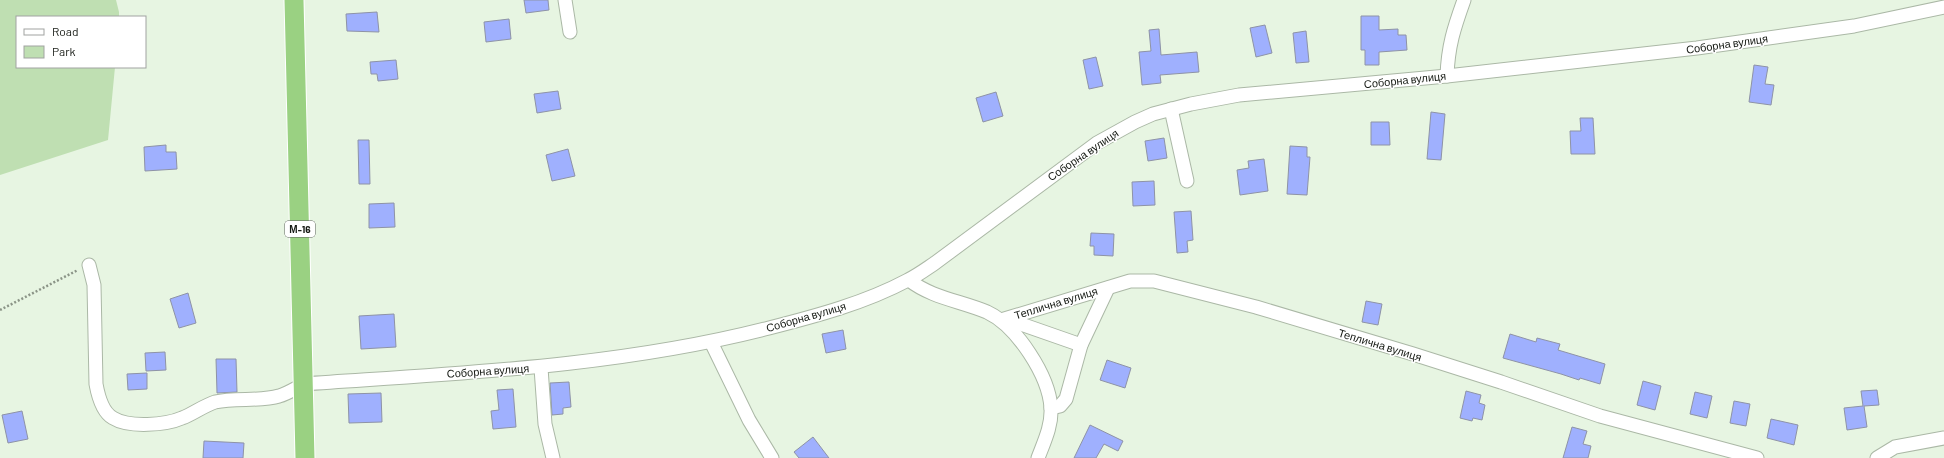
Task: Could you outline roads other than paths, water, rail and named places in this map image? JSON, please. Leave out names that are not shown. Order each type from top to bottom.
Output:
[{"type":"highway","name":"М-16","points":[[294,0],[305,458]]},
{"type":"street","points":[[565,0],[570,32]]},
{"type":"street","points":[[1446,76],[1451,36],[1464,0]]},
{"type":"street","name":"Соборна вулиця","points":[[304,384],[541,368],[596,361],[711,342],[816,315],[882,292],[909,280],[936,263],[1097,143],[1135,122],[1171,109],[1214,99],[1446,76],[1697,48],[1854,26],[1944,7]]},
{"type":"street","points":[[1171,109],[1187,181]]},
{"type":"street","points":[[89,265],[94,285],[96,384],[98,393],[106,411],[113,418],[143,424],[170,422],[214,403],[227,400],[278,396],[304,384]]},
{"type":"street","points":[[909,280],[930,293],[972,306],[1001,320],[1018,323],[1081,345]]},
{"type":"street","name":"Теплична вулиця","points":[[1001,320],[1130,281],[1143,280],[1171,284],[1256,307],[1413,354],[1600,416],[1757,458]]},
{"type":"street","points":[[1051,408],[1060,406],[1066,399],[1081,345],[1108,288]]},
{"type":"street","points":[[1001,320],[1013,331],[1030,354],[1044,381],[1051,408],[1048,431],[1038,458]]},
{"type":"street","points":[[711,342],[749,420],[772,458]]},
{"type":"street","points":[[541,368],[545,424],[553,458]]},
{"type":"street","points":[[1877,458],[1895,447],[1944,438]]}]
